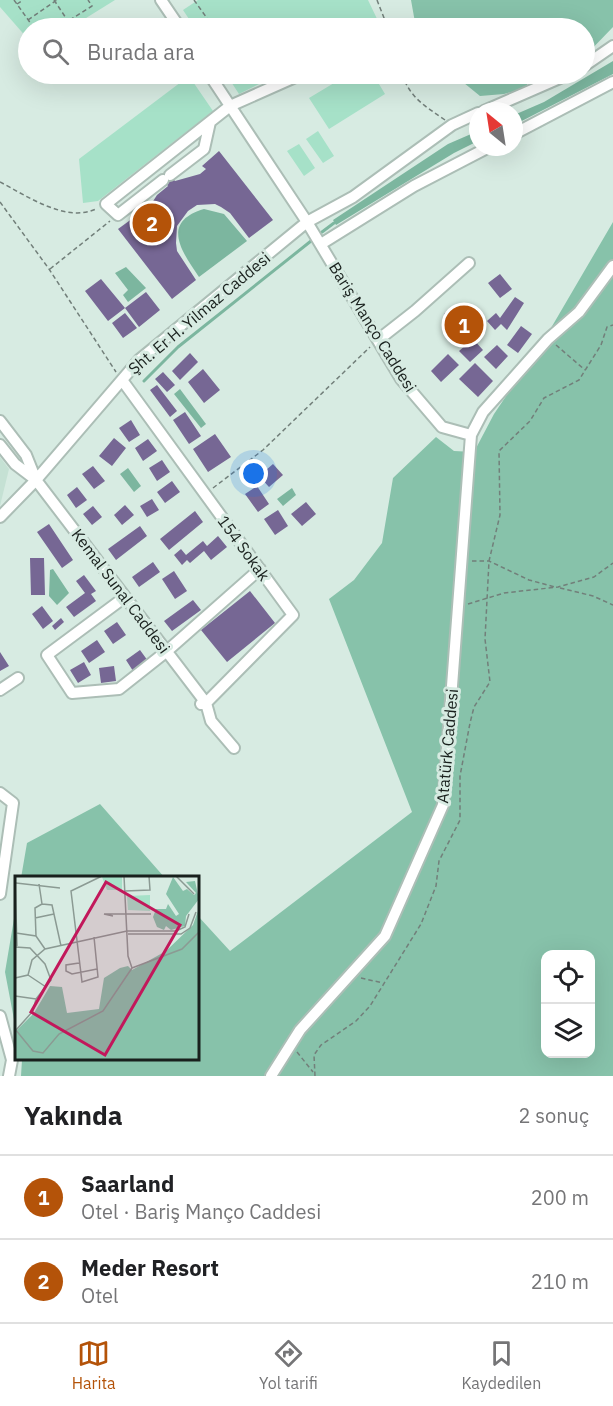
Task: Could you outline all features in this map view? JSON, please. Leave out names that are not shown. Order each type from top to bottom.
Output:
[{"type":"street","points":[[161,0],[173,18]]},
{"type":"street","points":[[595,59],[613,46]]},
{"type":"street","points":[[523,129],[613,82]]},
{"type":"street","name":"Bariş Manço Caddesi","points":[[216,84],[321,244],[401,379],[442,427],[471,435]]},
{"type":"street","points":[[210,122],[204,149],[118,215],[106,204],[210,122],[231,106],[280,84]]},
{"type":"street","points":[[505,102],[546,84]]},
{"type":"street","name":"Şht. Er H. Yilmaz Caddesi","points":[[0,517],[36,480],[139,360],[307,222],[353,197],[452,125],[469,117]]},
{"type":"street","points":[[321,244],[414,186],[472,156]]},
{"type":"street","points":[[378,340],[415,311],[468,262]]},
{"type":"street","points":[[471,435],[483,412],[548,339],[579,312],[613,266]]},
{"type":"street","name":"154 Sokak","points":[[122,380],[293,615],[203,704]]},
{"type":"street","name":"Kemal Sunal Caddesi","points":[[0,421],[26,455],[36,480]]},
{"type":"street","name":"Atatürk Caddesi","points":[[271,1076],[300,1030],[385,936],[443,805],[471,435]]},
{"type":"street","name":"Kemal Sunal Caddesi","points":[[0,445],[15,464],[36,480],[166,651],[203,704],[211,721],[234,748]]},
{"type":"street","points":[[125,597],[47,655],[72,693],[119,689],[260,569]]},
{"type":"street","points":[[0,690],[18,678]]},
{"type":"street","points":[[0,793],[13,802],[2,865],[0,894]]},
{"type":"street","points":[[0,1016],[12,1060],[9,1076]]},
{"type":"path","points":[[14,0],[26,18]]},
{"type":"path","points":[[16,4],[23,0]]},
{"type":"path","points":[[31,18],[56,0],[66,18]]},
{"type":"path","points":[[73,18],[92,6],[88,0]]},
{"type":"path","points":[[194,0],[207,18]]},
{"type":"path","points":[[377,0],[384,18]]},
{"type":"path","points":[[405,84],[416,100],[452,125]]},
{"type":"path","points":[[0,182],[44,205],[84,214],[106,204]]},
{"type":"path","points":[[0,202],[50,269],[122,380]]},
{"type":"path","points":[[50,269],[118,215]]},
{"type":"path","points":[[314,1074],[314,1055],[321,1045],[356,1021],[384,983],[421,924],[436,886],[439,861],[460,820],[460,776],[470,723],[474,707],[490,682],[485,639],[489,561],[500,515],[499,451],[530,421],[544,398],[579,380],[601,345],[607,327],[613,325]]},
{"type":"path","points":[[548,339],[585,370]]},
{"type":"path","points":[[205,495],[263,450],[378,340]]},
{"type":"path","points":[[461,560],[489,561],[529,580],[593,596],[613,605]]},
{"type":"path","points":[[458,605],[487,600],[504,593],[558,587],[594,577],[613,563]]},
{"type":"path","points":[[350,975],[384,983]]},
{"type":"path","points":[[291,1044],[314,1074]]},
{"type":"shaded area","points":[[0,0],[115,0],[86,18],[18,18],[18,28],[0,7]]},
{"type":"shaded area","points":[[198,0],[368,0],[377,18],[188,18],[183,10]]},
{"type":"shaded area","points":[[411,0],[613,0],[613,27],[595,46],[595,18],[414,18]]},
{"type":"shaded area","points":[[613,61],[613,74],[595,83],[595,72]]},
{"type":"shaded area","points":[[178,84],[194,84],[213,111],[98,201],[83,203],[79,159]]},
{"type":"shaded area","points":[[232,84],[259,84],[239,94]]},
{"type":"shaded area","points":[[332,84],[379,84],[385,94],[329,129],[309,98]]},
{"type":"shaded area","points":[[465,84],[527,84],[529,87],[504,94],[480,96]]},
{"type":"shaded area","points":[[574,84],[594,84],[523,120],[523,111]]},
{"type":"shaded area","points":[[318,131],[334,156],[323,163],[306,139]]},
{"type":"shaded area","points":[[469,135],[469,146],[336,225],[333,220],[448,144]]},
{"type":"shaded area","points":[[299,144],[315,168],[304,176],[287,151]]},
{"type":"shaded area","points":[[204,209],[224,214],[247,241],[199,277],[186,258],[179,238],[179,230],[182,222],[190,215]]},
{"type":"shaded area","points":[[613,222],[613,1076],[21,1076],[22,1061],[200,1061],[200,918],[230,951],[412,812],[329,599],[354,580],[382,543],[393,478],[436,437],[454,451],[474,452],[494,414],[544,340]]},
{"type":"shaded area","points":[[126,267],[146,288],[128,302],[123,295],[128,290],[115,273]]},
{"type":"shaded area","points":[[180,389],[206,424],[201,428],[174,394]]},
{"type":"shaded area","points":[[0,457],[9,469],[0,506]]},
{"type":"shaded area","points":[[128,468],[141,486],[134,492],[120,474]]},
{"type":"shaded area","points":[[292,488],[296,495],[283,506],[277,499]]},
{"type":"shaded area","points":[[53,569],[69,593],[57,605],[49,596],[50,570]]},
{"type":"shaded area","points":[[100,804],[163,876],[21,876],[27,843]]},
{"type":"shaded area","points":[[15,913],[15,1025],[5,972]]},
{"type":"building","points":[[219,151],[273,220],[249,238],[230,213],[215,204],[197,205],[188,211],[177,226],[176,243],[177,251],[196,280],[172,299],[118,229],[140,213],[143,216],[145,214],[157,195],[168,186],[162,179],[169,174],[175,181],[200,174],[206,169],[202,166]]},
{"type":"building","points":[[500,274],[512,289],[500,298],[488,283]]},
{"type":"building","points":[[101,279],[125,308],[108,321],[85,291]]},
{"type":"building","points":[[146,292],[160,310],[139,327],[125,308]]},
{"type":"building","points":[[515,297],[524,303],[507,330],[501,324],[495,330],[487,321],[496,313],[500,318]]},
{"type":"building","points":[[452,307],[465,321],[475,311],[481,318],[459,339],[453,332],[457,328],[444,314]]},
{"type":"building","points":[[125,313],[137,328],[123,338],[112,323]]},
{"type":"building","points":[[521,326],[532,334],[518,353],[507,345]]},
{"type":"building","points":[[473,339],[483,350],[470,362],[459,351]]},
{"type":"building","points":[[497,345],[508,356],[496,369],[484,357]]},
{"type":"building","points":[[190,353],[198,362],[180,380],[172,371]]},
{"type":"building","points":[[448,354],[459,365],[441,382],[431,371]]},
{"type":"building","points":[[475,363],[493,381],[478,397],[459,379]]},
{"type":"building","points":[[203,369],[220,390],[204,403],[188,382]]},
{"type":"building","points":[[163,372],[175,385],[167,392],[155,379]]},
{"type":"building","points":[[157,385],[177,411],[170,417],[150,390]]},
{"type":"building","points":[[185,412],[201,436],[189,444],[173,420]]},
{"type":"building","points":[[131,420],[140,435],[129,442],[119,428]]},
{"type":"building","points":[[215,434],[231,457],[208,472],[193,449]]},
{"type":"building","points":[[114,438],[126,448],[112,466],[99,456]]},
{"type":"building","points":[[148,439],[157,451],[143,461],[135,448]]},
{"type":"building","points":[[162,460],[170,472],[157,481],[149,468]]},
{"type":"building","points":[[273,464],[283,475],[269,487],[259,476]]},
{"type":"building","points":[[93,466],[105,481],[94,489],[82,474]]},
{"type":"building","points":[[172,481],[180,492],[165,503],[157,492]]},
{"type":"building","points":[[257,486],[269,504],[258,512],[245,494]]},
{"type":"building","points":[[77,487],[87,500],[76,508],[67,495]]},
{"type":"building","points":[[152,499],[159,510],[147,517],[140,506]]},
{"type":"building","points":[[306,502],[316,514],[302,526],[291,514]]},
{"type":"building","points":[[125,505],[134,515],[122,525],[114,515]]},
{"type":"building","points":[[93,506],[102,517],[92,525],[83,514]]},
{"type":"building","points":[[278,510],[288,526],[275,535],[264,519]]},
{"type":"building","points":[[195,511],[203,522],[169,550],[160,539]]},
{"type":"building","points":[[49,524],[73,560],[62,568],[37,532]]},
{"type":"building","points":[[140,526],[147,536],[116,560],[108,549]]},
{"type":"building","points":[[218,536],[227,547],[211,560],[204,551],[190,563],[187,560],[182,565],[174,555],[181,549],[186,555],[203,541],[207,546]]},
{"type":"building","points":[[30,558],[44,558],[45,595],[31,595]]},
{"type":"building","points":[[153,562],[160,572],[139,587],[132,577]]},
{"type":"building","points":[[174,571],[187,591],[175,599],[162,579]]},
{"type":"building","points":[[84,575],[96,591],[91,594],[96,601],[74,617],[66,607],[85,593],[76,581]]},
{"type":"building","points":[[250,591],[275,623],[227,662],[201,630]]},
{"type":"building","points":[[193,600],[201,610],[172,631],[164,621]]},
{"type":"building","points":[[42,606],[53,621],[43,629],[32,614]]},
{"type":"building","points":[[61,618],[64,622],[55,630],[52,626]]},
{"type":"building","points":[[117,622],[126,635],[113,644],[104,631]]},
{"type":"building","points":[[97,640],[105,652],[89,663],[81,651]]},
{"type":"building","points":[[140,650],[148,661],[133,671],[126,660]]},
{"type":"building","points":[[0,652],[9,666],[0,671]]},
{"type":"building","points":[[84,662],[91,675],[78,683],[70,670]]},
{"type":"building","points":[[114,666],[116,681],[101,683],[99,668]]},
{"type":"waterway","points":[[322,232],[334,223]]},
{"type":"waterway","points":[[144,381],[178,347],[311,241]]},
{"type":"place","name":"Meder Resort","points":[[152,223]]},
{"type":"place","name":"Saarland","points":[[464,325]]}]
